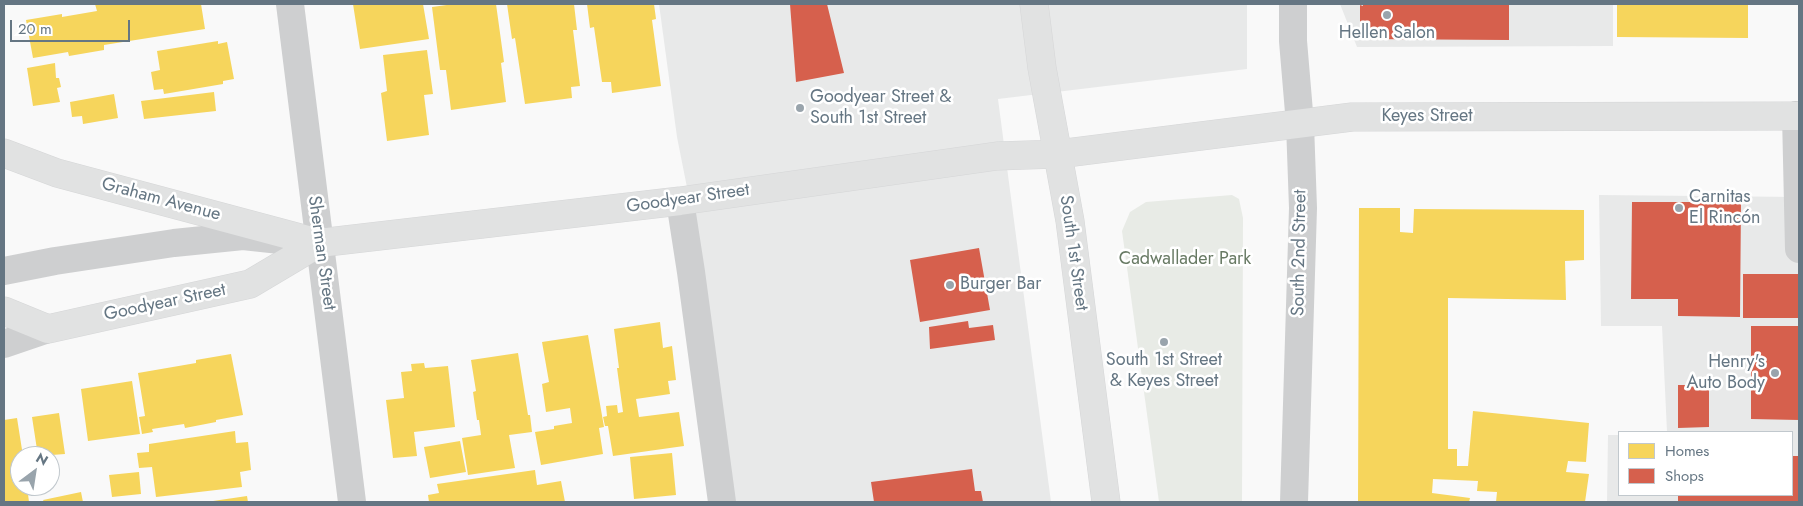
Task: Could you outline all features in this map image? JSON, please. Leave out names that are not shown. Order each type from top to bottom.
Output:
[{"type":"main road","name":"South 1st Street","points":[[1034,4],[1042,68],[1070,221],[1106,502]]},
{"type":"main road","name":"Keyes Street","points":[[1058,154],[1352,117],[1797,115]]},
{"type":"main road","name":"Graham Avenue","points":[[4,153],[57,173],[319,243]]},
{"type":"main road","name":"Goodyear Street","points":[[48,329],[250,284],[319,243],[680,201],[997,156],[1058,154]]},
{"type":"main road","points":[[4,311],[48,329]]},
{"type":"street","name":"Sherman Street","points":[[290,4],[319,243],[332,329],[352,502]]},
{"type":"street","name":"South 2nd Street","points":[[1293,4],[1293,41],[1300,124],[1302,208],[1294,502]]},
{"type":"street","points":[[1797,115],[1799,249]]},
{"type":"street","points":[[680,201],[722,502]]},
{"type":"street","name":"Goodyear Street","points":[[4,270],[174,243],[243,236],[319,243]]},
{"type":"street","name":"Goodyear Street","points":[[4,344],[48,329]]},
{"type":"shaded area","points":[[659,4],[1247,4],[1247,69],[998,99],[1051,502],[734,502],[699,248],[677,137]]},
{"type":"shaded area","points":[[1340,4],[1613,4],[1613,46],[1357,47]]},
{"type":"shaded area","points":[[1599,195],[1799,197],[1799,502],[1607,502],[1608,435],[1618,435],[1618,496],[1793,496],[1793,431],[1667,431],[1662,326],[1601,326]]},
{"type":"green space","name":"Cadwallader Park","points":[[1232,195],[1239,199],[1243,218],[1242,502],[1159,502],[1122,231],[1130,212],[1146,202]]},
{"type":"building: Homes","points":[[95,4],[201,4],[205,29],[104,45],[104,50],[69,56],[68,52],[33,58],[26,20],[62,14],[62,17],[97,11]]},
{"type":"building: Homes","points":[[353,4],[423,4],[429,39],[360,49]]},
{"type":"building: Homes","points":[[454,4],[496,4],[504,62],[501,63],[506,102],[451,110],[446,70],[440,70],[432,7]]},
{"type":"building: Homes","points":[[507,4],[574,4],[577,30],[573,30],[580,86],[571,87],[572,98],[525,104],[515,38],[512,39]]},
{"type":"building: Homes","points":[[587,4],[654,4],[656,19],[652,20],[661,86],[612,93],[611,82],[602,82],[594,27],[590,28]]},
{"type":"building: Homes","points":[[1617,4],[1748,4],[1748,38],[1617,37]]},
{"type":"building: Homes","points":[[218,41],[218,44],[227,42],[234,79],[223,81],[223,84],[164,94],[163,89],[154,90],[151,72],[160,70],[157,51]]},
{"type":"building: Homes","points":[[427,50],[433,94],[424,95],[429,135],[387,141],[381,93],[387,91],[383,55]]},
{"type":"building: Homes","points":[[55,63],[56,78],[59,78],[61,87],[57,88],[60,102],[33,106],[27,68]]},
{"type":"building: Homes","points":[[214,92],[216,111],[144,119],[141,101]]},
{"type":"building: Homes","points":[[114,94],[118,118],[83,124],[82,116],[72,117],[70,102]]},
{"type":"building: Homes","points":[[1359,208],[1400,208],[1400,232],[1413,233],[1414,209],[1584,210],[1584,260],[1565,261],[1566,300],[1448,298],[1448,449],[1457,449],[1457,466],[1468,466],[1473,411],[1589,423],[1586,462],[1568,461],[1566,472],[1589,474],[1585,502],[1496,502],[1497,492],[1477,491],[1478,481],[1433,479],[1432,493],[1470,498],[1469,502],[1358,502]]},
{"type":"building: Homes","points":[[660,322],[663,348],[672,346],[676,380],[668,381],[670,394],[636,399],[639,417],[679,412],[684,446],[613,456],[608,426],[605,426],[603,417],[607,416],[606,406],[617,405],[618,413],[623,412],[614,329]]},
{"type":"building: Homes","points":[[588,335],[604,427],[599,428],[603,454],[541,465],[535,432],[554,429],[554,426],[572,423],[570,408],[546,412],[542,384],[549,382],[542,342]]},
{"type":"building: Homes","points":[[518,353],[532,432],[509,435],[515,468],[468,475],[462,438],[481,435],[473,392],[476,391],[471,360]]},
{"type":"building: Homes","points":[[231,354],[243,415],[185,428],[184,424],[152,429],[153,432],[142,434],[139,417],[145,416],[138,373],[196,363],[196,360]]},
{"type":"building: Homes","points":[[424,363],[425,368],[448,366],[455,427],[414,432],[417,456],[393,458],[386,400],[404,398],[401,372],[412,371],[411,364]]},
{"type":"building: Homes","points":[[132,381],[140,434],[88,441],[81,389]]},
{"type":"building: Homes","points":[[59,413],[65,454],[60,454],[60,446],[36,446],[32,417]]},
{"type":"building: Homes","points":[[17,418],[21,446],[10,446],[10,496],[28,496],[29,502],[4,502],[4,420]]},
{"type":"building: Homes","points":[[235,431],[236,443],[248,442],[251,470],[240,472],[242,487],[156,497],[152,467],[139,468],[137,453],[149,452],[149,444]]},
{"type":"building: Homes","points":[[460,441],[466,472],[430,478],[424,447]]},
{"type":"building: Homes","points":[[672,453],[676,495],[634,499],[630,457]]},
{"type":"building: Homes","points":[[535,470],[537,485],[561,481],[565,502],[429,502],[428,495],[439,493],[437,484]]},
{"type":"building: Homes","points":[[139,472],[141,494],[112,497],[109,475]]},
{"type":"building: Homes","points":[[81,492],[83,502],[44,502],[43,500]]},
{"type":"building: Homes","points":[[247,496],[248,502],[213,502],[213,501]]},
{"type":"building: Shops","points":[[790,4],[827,4],[844,73],[796,82]]},
{"type":"building: Shops","points":[[1363,4],[1509,4],[1509,40],[1360,39],[1360,5],[1363,6]]},
{"type":"building: Shops","points":[[1632,202],[1741,202],[1740,317],[1678,316],[1678,299],[1631,299]]},
{"type":"building: Shops","name":"Burger Bar","points":[[979,248],[990,310],[920,322],[910,260]]},
{"type":"building: Shops","points":[[1743,274],[1799,274],[1799,318],[1743,318]]},
{"type":"building: Shops","points":[[968,321],[969,328],[993,325],[995,340],[930,349],[929,327]]},
{"type":"building: Shops","name":"Henry's Auto Body","points":[[1751,326],[1799,326],[1799,420],[1751,419]]},
{"type":"building: Shops","points":[[1678,385],[1709,385],[1709,427],[1678,428]]},
{"type":"building: Shops","points":[[1793,456],[1799,456],[1799,502],[1678,502],[1678,496],[1793,496]]},
{"type":"building: Shops","points":[[972,469],[975,491],[981,491],[983,502],[874,502],[871,482]]},
{"type":"place","name":"Hellen Salon","points":[[1387,15]]},
{"type":"place","name":"Goodyear Street & South 1st Street","points":[[800,108]]},
{"type":"place","name":"Carnitas El Rincón","points":[[1679,208]]},
{"type":"place","name":"Burger Bar","points":[[950,285]]},
{"type":"place","name":"South 1st Street & Keyes Street","points":[[1164,342]]},
{"type":"place","name":"Henry's Auto Body","points":[[1775,373]]}]
